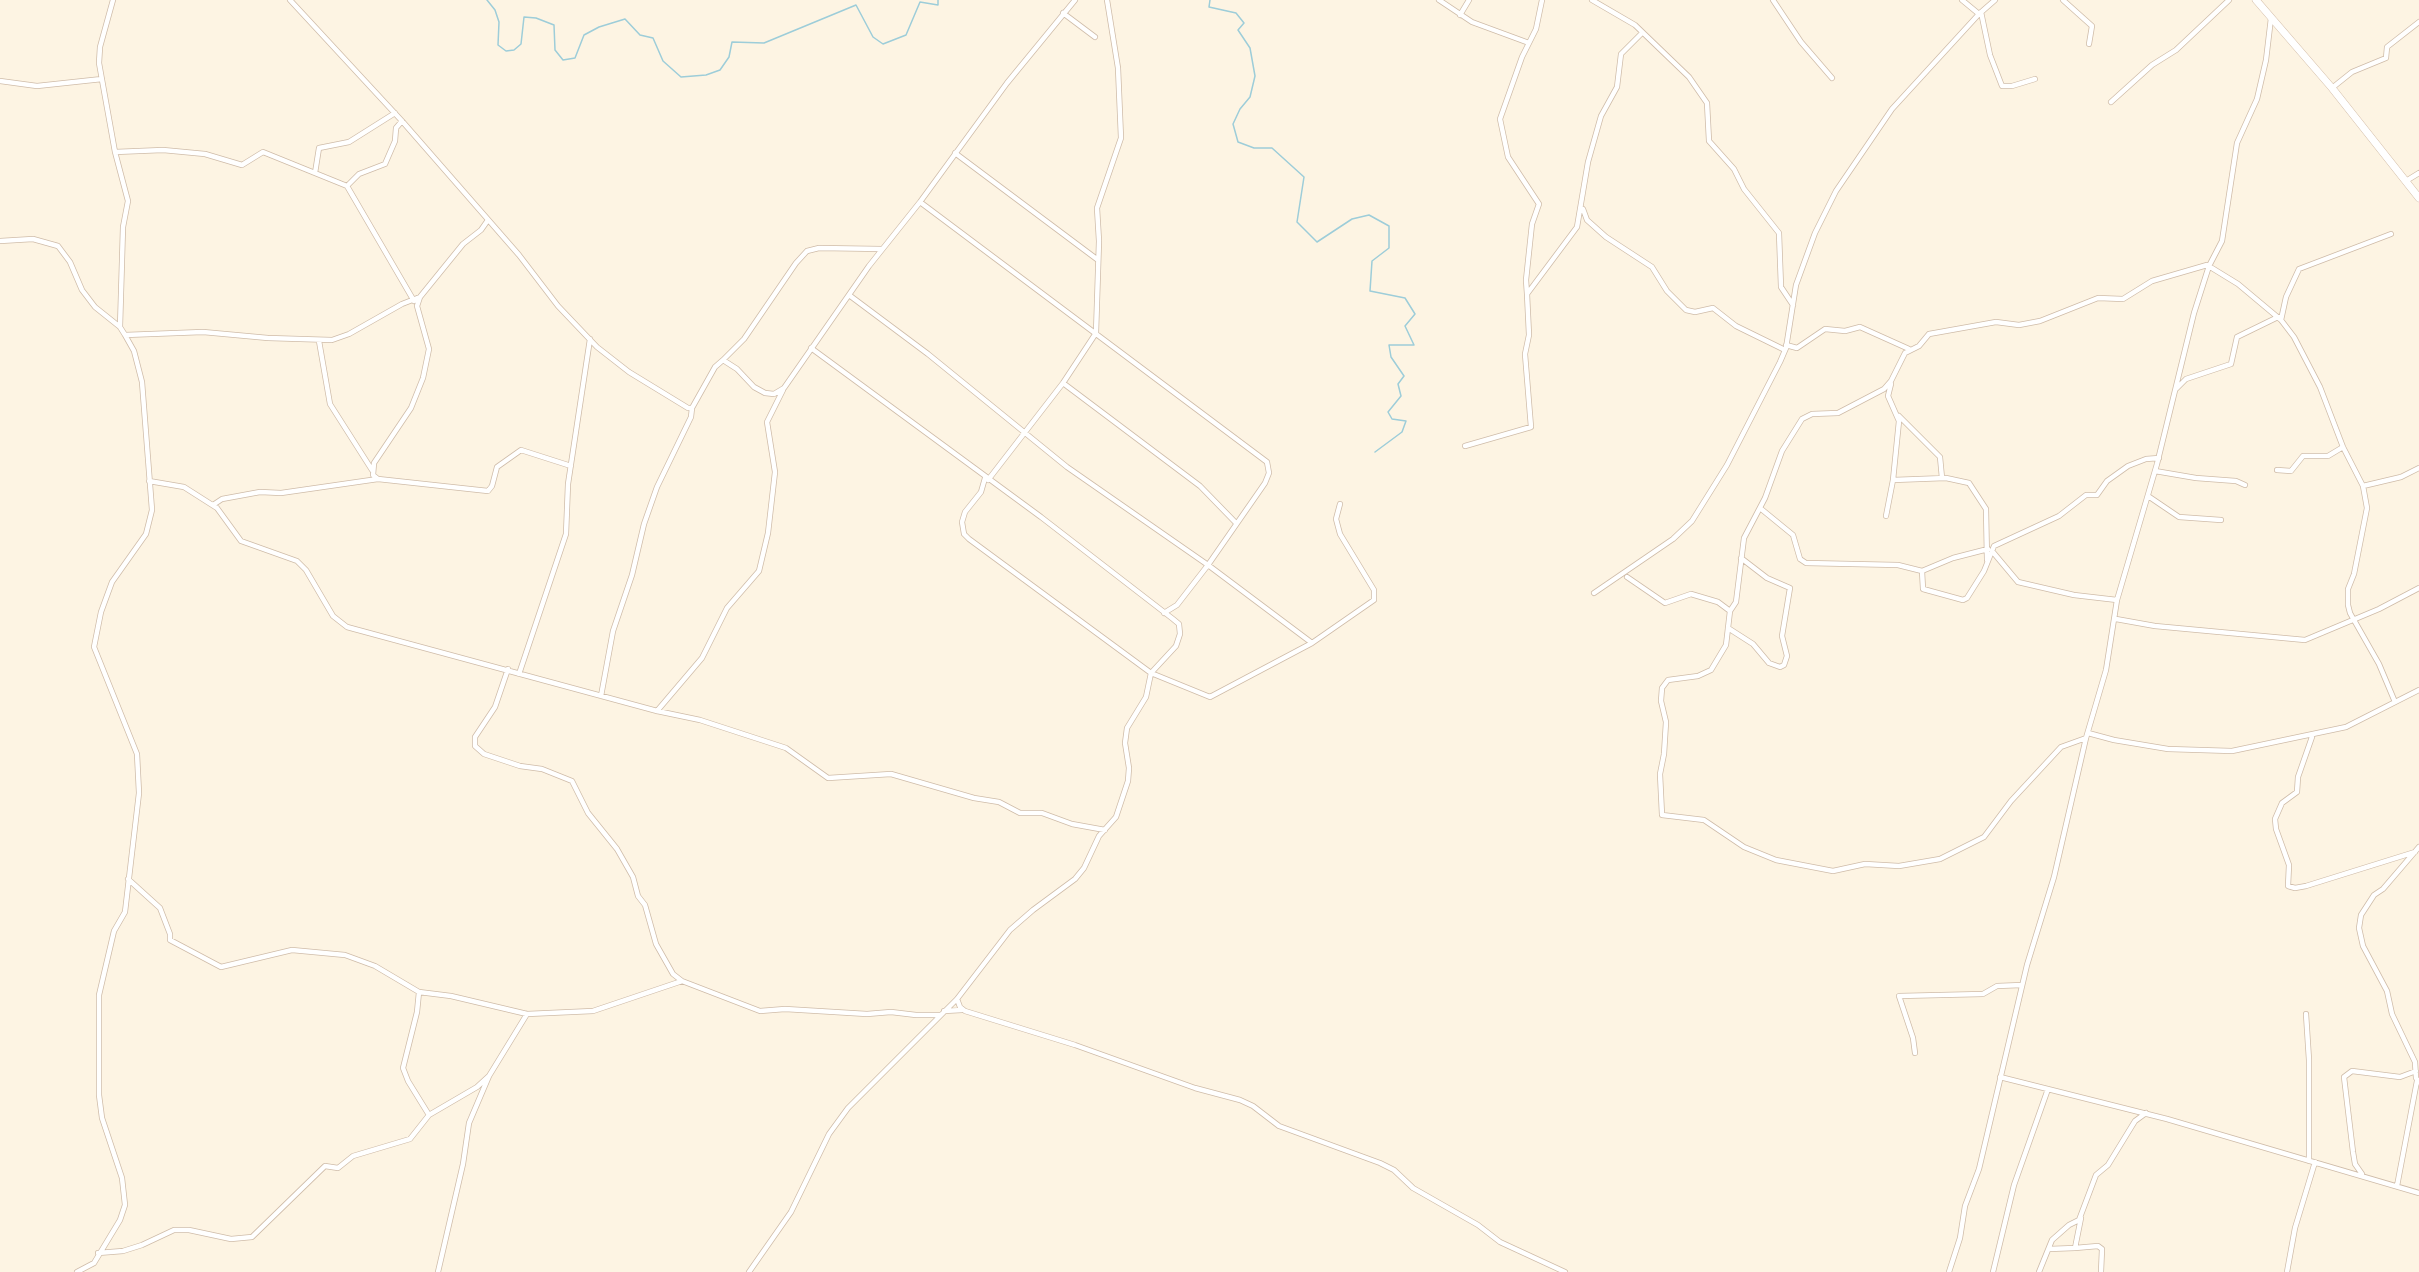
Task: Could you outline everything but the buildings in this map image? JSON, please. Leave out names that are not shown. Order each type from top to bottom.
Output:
[{"type":"main road","points":[[2256,0],[2332,88],[2419,198]]},
{"type":"street","points":[[113,0],[100,47],[99,63],[115,152],[128,201],[123,227],[120,327]]},
{"type":"street","points":[[290,0],[402,121],[519,255],[558,306],[590,339],[629,372],[678,405],[692,408]]},
{"type":"street","points":[[657,711],[702,658],[727,608],[759,571],[768,533],[775,472],[767,422],[784,387],[882,249],[1075,0]]},
{"type":"street","points":[[1107,0],[1118,68],[1121,138],[1096,208],[1098,260],[1096,333],[1063,383],[987,479],[981,492],[965,513],[962,522],[964,534],[1043,596],[1151,674],[1204,696],[1215,696],[1335,629],[1375,598],[1374,590],[1340,534],[1336,519],[1340,504]]},
{"type":"street","points":[[1438,0],[1460,15],[1515,40],[1529,43]]},
{"type":"street","points":[[1460,15],[1469,0]]},
{"type":"street","points":[[1466,446],[1531,427],[1525,354],[1529,335],[1526,280],[1532,224],[1539,204],[1508,158],[1500,125],[1536,29],[1542,0]]},
{"type":"street","points":[[1592,0],[1629,21],[1689,77],[1707,103],[1708,141],[1734,169],[1744,189],[1779,233],[1781,287],[1793,305]]},
{"type":"street","points":[[1773,0],[1807,50],[1832,78]]},
{"type":"street","points":[[1962,0],[1980,13],[1990,55],[2002,86],[2035,80]]},
{"type":"street","points":[[1594,593],[1673,539],[1692,521],[1728,465],[1786,348],[1796,285],[1815,233],[1836,191],[1885,118],[1980,13],[1995,0]]},
{"type":"street","points":[[2063,0],[2092,26],[2089,44]]},
{"type":"street","points":[[2111,102],[2152,65],[2176,50],[2229,0]]},
{"type":"street","points":[[1063,13],[1095,37]]},
{"type":"street","points":[[1949,1272],[1960,1238],[1965,1206],[1978,1169],[2022,985],[2054,877],[2087,735],[2106,670],[2116,619],[2117,600],[2159,458],[2194,313],[2209,266],[2222,241],[2237,143],[2257,99],[2266,60],[2271,18]]},
{"type":"street","points":[[2332,88],[2352,72],[2386,58],[2387,47],[2419,22]]},
{"type":"street","points":[[1527,294],[1545,266],[1573,233],[1582,207],[1588,162],[1601,116],[1617,87],[1621,54],[1642,33]]},
{"type":"street","points":[[0,81],[37,86],[102,79]]},
{"type":"street","points":[[315,173],[319,148],[349,142],[395,114]]},
{"type":"street","points":[[347,186],[359,174],[385,164],[395,141],[396,128],[402,121]]},
{"type":"street","points":[[115,152],[163,150],[213,155],[242,165],[263,152],[347,186],[417,306],[429,350],[423,378],[411,408],[378,453],[372,470]]},
{"type":"street","points":[[955,153],[1098,260]]},
{"type":"street","points":[[2406,181],[2419,172]]},
{"type":"street","points":[[920,202],[1268,462],[1268,478],[1208,565],[1177,605],[1164,613]]},
{"type":"street","points":[[1582,207],[1587,220],[1606,237],[1652,267],[1667,291],[1686,310],[1695,312],[1713,308],[1737,326],[1786,348],[1797,348],[1825,329],[1845,331],[1860,327],[1910,350]]},
{"type":"street","points":[[417,306],[420,297],[463,244],[481,230],[488,220]]},
{"type":"street","points":[[2176,389],[2186,379],[2229,365],[2233,359],[2236,338],[2279,319],[2288,291],[2299,269],[2391,234]]},
{"type":"street","points":[[0,241],[33,239],[58,246],[70,262],[75,277],[95,307],[120,327],[125,334],[134,351],[142,382],[152,510],[150,525],[112,582],[94,647],[137,754],[139,793],[125,912],[114,931],[99,995],[99,1095],[102,1118],[122,1178],[125,1205],[120,1220],[94,1263],[77,1272]]},
{"type":"street","points":[[601,696],[613,631],[632,575],[647,513],[691,417],[692,408],[715,367],[744,339],[796,263],[807,251],[819,248],[882,249]]},
{"type":"street","points":[[1942,478],[1940,457],[1898,414],[1888,396],[1891,381],[1903,355],[1923,342],[1929,334],[1937,331],[1986,326],[1996,322],[2019,325],[2040,321],[2098,298],[2123,299],[2152,281],[2203,265],[2209,266],[2238,284],[2279,319],[2294,337],[2320,387],[2343,447],[2363,486],[2367,508],[2347,595],[2354,619],[2379,664],[2395,702]]},
{"type":"street","points":[[849,295],[928,354],[1067,467],[1208,565],[1312,643]]},
{"type":"street","points":[[125,334],[203,332],[319,341],[349,334],[412,299],[420,297]]},
{"type":"street","points":[[519,674],[567,534],[571,466],[590,339]]},
{"type":"street","points":[[319,341],[330,404],[372,470],[374,477],[378,479]]},
{"type":"street","points":[[749,1272],[791,1212],[826,1139],[848,1108],[957,999],[1010,930],[1075,879],[1105,830],[1116,817],[1130,768],[1125,753],[1126,732],[1146,697],[1151,674],[1180,639],[1179,624],[1041,517],[811,348]]},
{"type":"street","points":[[723,360],[737,369],[754,387],[765,393],[777,393],[784,387]]},
{"type":"street","points":[[1891,381],[1884,389],[1838,413],[1812,414],[1802,419],[1782,451],[1760,508],[1744,538],[1736,602],[1730,611],[1724,650],[1712,670],[1698,676],[1668,680],[1662,688],[1661,701],[1666,722],[1660,774],[1662,815],[1704,820],[1744,847],[1776,860],[1833,872],[1865,864],[1899,866],[1940,860],[1984,837],[2011,801],[2061,747],[2087,735],[2141,746],[2198,752],[2232,752],[2312,737],[2353,724],[2419,690]]},
{"type":"street","points":[[1063,383],[1200,486],[1236,523]]},
{"type":"street","points":[[1886,516],[1893,480],[1898,414]]},
{"type":"street","points":[[2277,470],[2291,471],[2303,456],[2328,456],[2343,447]]},
{"type":"street","points":[[213,505],[222,500],[260,492],[280,493],[378,479],[488,491],[492,486],[497,467],[521,450],[571,466]]},
{"type":"street","points":[[1760,508],[1793,535],[1800,559],[1806,562],[1898,565],[1922,572],[1953,558],[1991,549],[2059,516],[2086,495],[2097,495],[2107,481],[2128,466],[2146,459],[2159,458]]},
{"type":"street","points":[[2363,486],[2401,477],[2419,468]]},
{"type":"street","points":[[2155,471],[2204,479],[2236,481],[2245,485]]},
{"type":"street","points":[[1893,480],[1942,478],[1969,483],[1983,502],[1988,516],[1991,549],[1966,600],[1923,589],[1922,572]]},
{"type":"street","points":[[149,481],[184,487],[213,505],[241,542],[297,561],[306,570],[333,616],[347,627],[657,711],[700,720],[786,748],[828,778],[891,774],[974,798],[999,802],[1020,813],[1042,813],[1072,824],[1105,830]]},
{"type":"street","points":[[2148,496],[2179,517],[2221,520]]},
{"type":"street","points":[[1991,549],[2018,582],[2074,595],[2117,600]]},
{"type":"street","points":[[1728,628],[1754,644],[1769,663],[1780,667],[1784,664],[1787,656],[1782,636],[1790,588],[1767,578],[1741,558]]},
{"type":"street","points":[[1627,577],[1665,603],[1691,594],[1718,602],[1730,611]]},
{"type":"street","points":[[2116,619],[2155,626],[2299,640],[2311,638],[2419,588]]},
{"type":"street","points":[[508,669],[495,707],[475,737],[475,746],[484,754],[520,766],[535,767],[572,781],[588,813],[617,849],[633,877],[656,944],[673,974],[682,981],[760,1011],[785,1009],[867,1014],[891,1011],[915,1016],[962,1010],[1104,1055],[1195,1088],[1240,1100],[1253,1106],[1279,1126],[1380,1163],[1394,1170],[1413,1188],[1478,1225],[1500,1242],[1565,1272]]},
{"type":"street","points":[[2312,737],[2299,773],[2297,792],[2282,803],[2276,819],[2276,829],[2289,865],[2288,886],[2295,888],[2306,886],[2417,849]]},
{"type":"street","points":[[2397,1186],[2418,1081],[2415,1062],[2392,1014],[2383,980],[2369,959],[2359,928],[2361,915],[2374,895],[2383,889],[2417,849]]},
{"type":"street","points":[[128,879],[160,908],[170,940],[213,965],[225,968],[246,959],[292,950],[345,955],[375,966],[419,992],[451,996],[528,1014],[593,1011],[682,981]]},
{"type":"street","points":[[670,985],[673,974]]},
{"type":"street","points":[[1915,1053],[1913,1038],[1899,996],[1983,994],[1997,986],[2022,985]]},
{"type":"street","points":[[419,992],[417,1012],[403,1068],[408,1081],[429,1115]]},
{"type":"street","points":[[957,999],[962,1010]]},
{"type":"street","points":[[438,1272],[463,1164],[469,1123],[489,1076],[528,1014]]},
{"type":"street","points":[[2287,1272],[2295,1228],[2312,1162],[2310,1067],[2306,1014]]},
{"type":"street","points":[[2364,1176],[2355,1164],[2344,1077],[2352,1071],[2400,1077],[2416,1071]]},
{"type":"street","points":[[98,1253],[132,1248],[154,1241],[174,1230],[189,1230],[231,1239],[252,1237],[325,1166],[338,1168],[353,1156],[373,1152],[410,1139],[429,1115],[477,1087],[489,1076]]},
{"type":"street","points":[[2000,1077],[2146,1113],[2419,1193]]},
{"type":"street","points":[[1993,1272],[2014,1185],[2048,1089]]},
{"type":"street","points":[[2075,1248],[2081,1218],[2096,1175],[2108,1165],[2135,1121],[2146,1113]]},
{"type":"street","points":[[2039,1272],[2052,1240],[2069,1224],[2081,1218]]},
{"type":"street","points":[[2049,1249],[2098,1246],[2102,1249],[2101,1272]]},
{"type":"waterway","points":[[487,0],[495,10],[499,22],[498,45],[506,51],[514,50],[521,44],[524,17],[536,18],[554,25],[555,50],[563,60],[575,58],[584,35],[599,27],[625,19],[640,35],[653,38],[663,61],[681,77],[706,75],[720,70],[729,57],[732,42],[764,43],[856,5],[873,37],[883,44],[906,35],[920,2],[938,5],[938,0]]},
{"type":"waterway","points":[[1210,0],[1209,7],[1236,13],[1244,23],[1238,30],[1250,48],[1255,76],[1250,97],[1240,109],[1233,124],[1238,142],[1254,148],[1272,148],[1304,177],[1297,222],[1317,242],[1352,219],[1369,215],[1389,226],[1389,248],[1372,261],[1370,291],[1405,298],[1415,314],[1405,326],[1414,345],[1389,345],[1391,357],[1404,376],[1398,384],[1401,396],[1388,412],[1392,419],[1406,421],[1402,432],[1375,452]]}]
